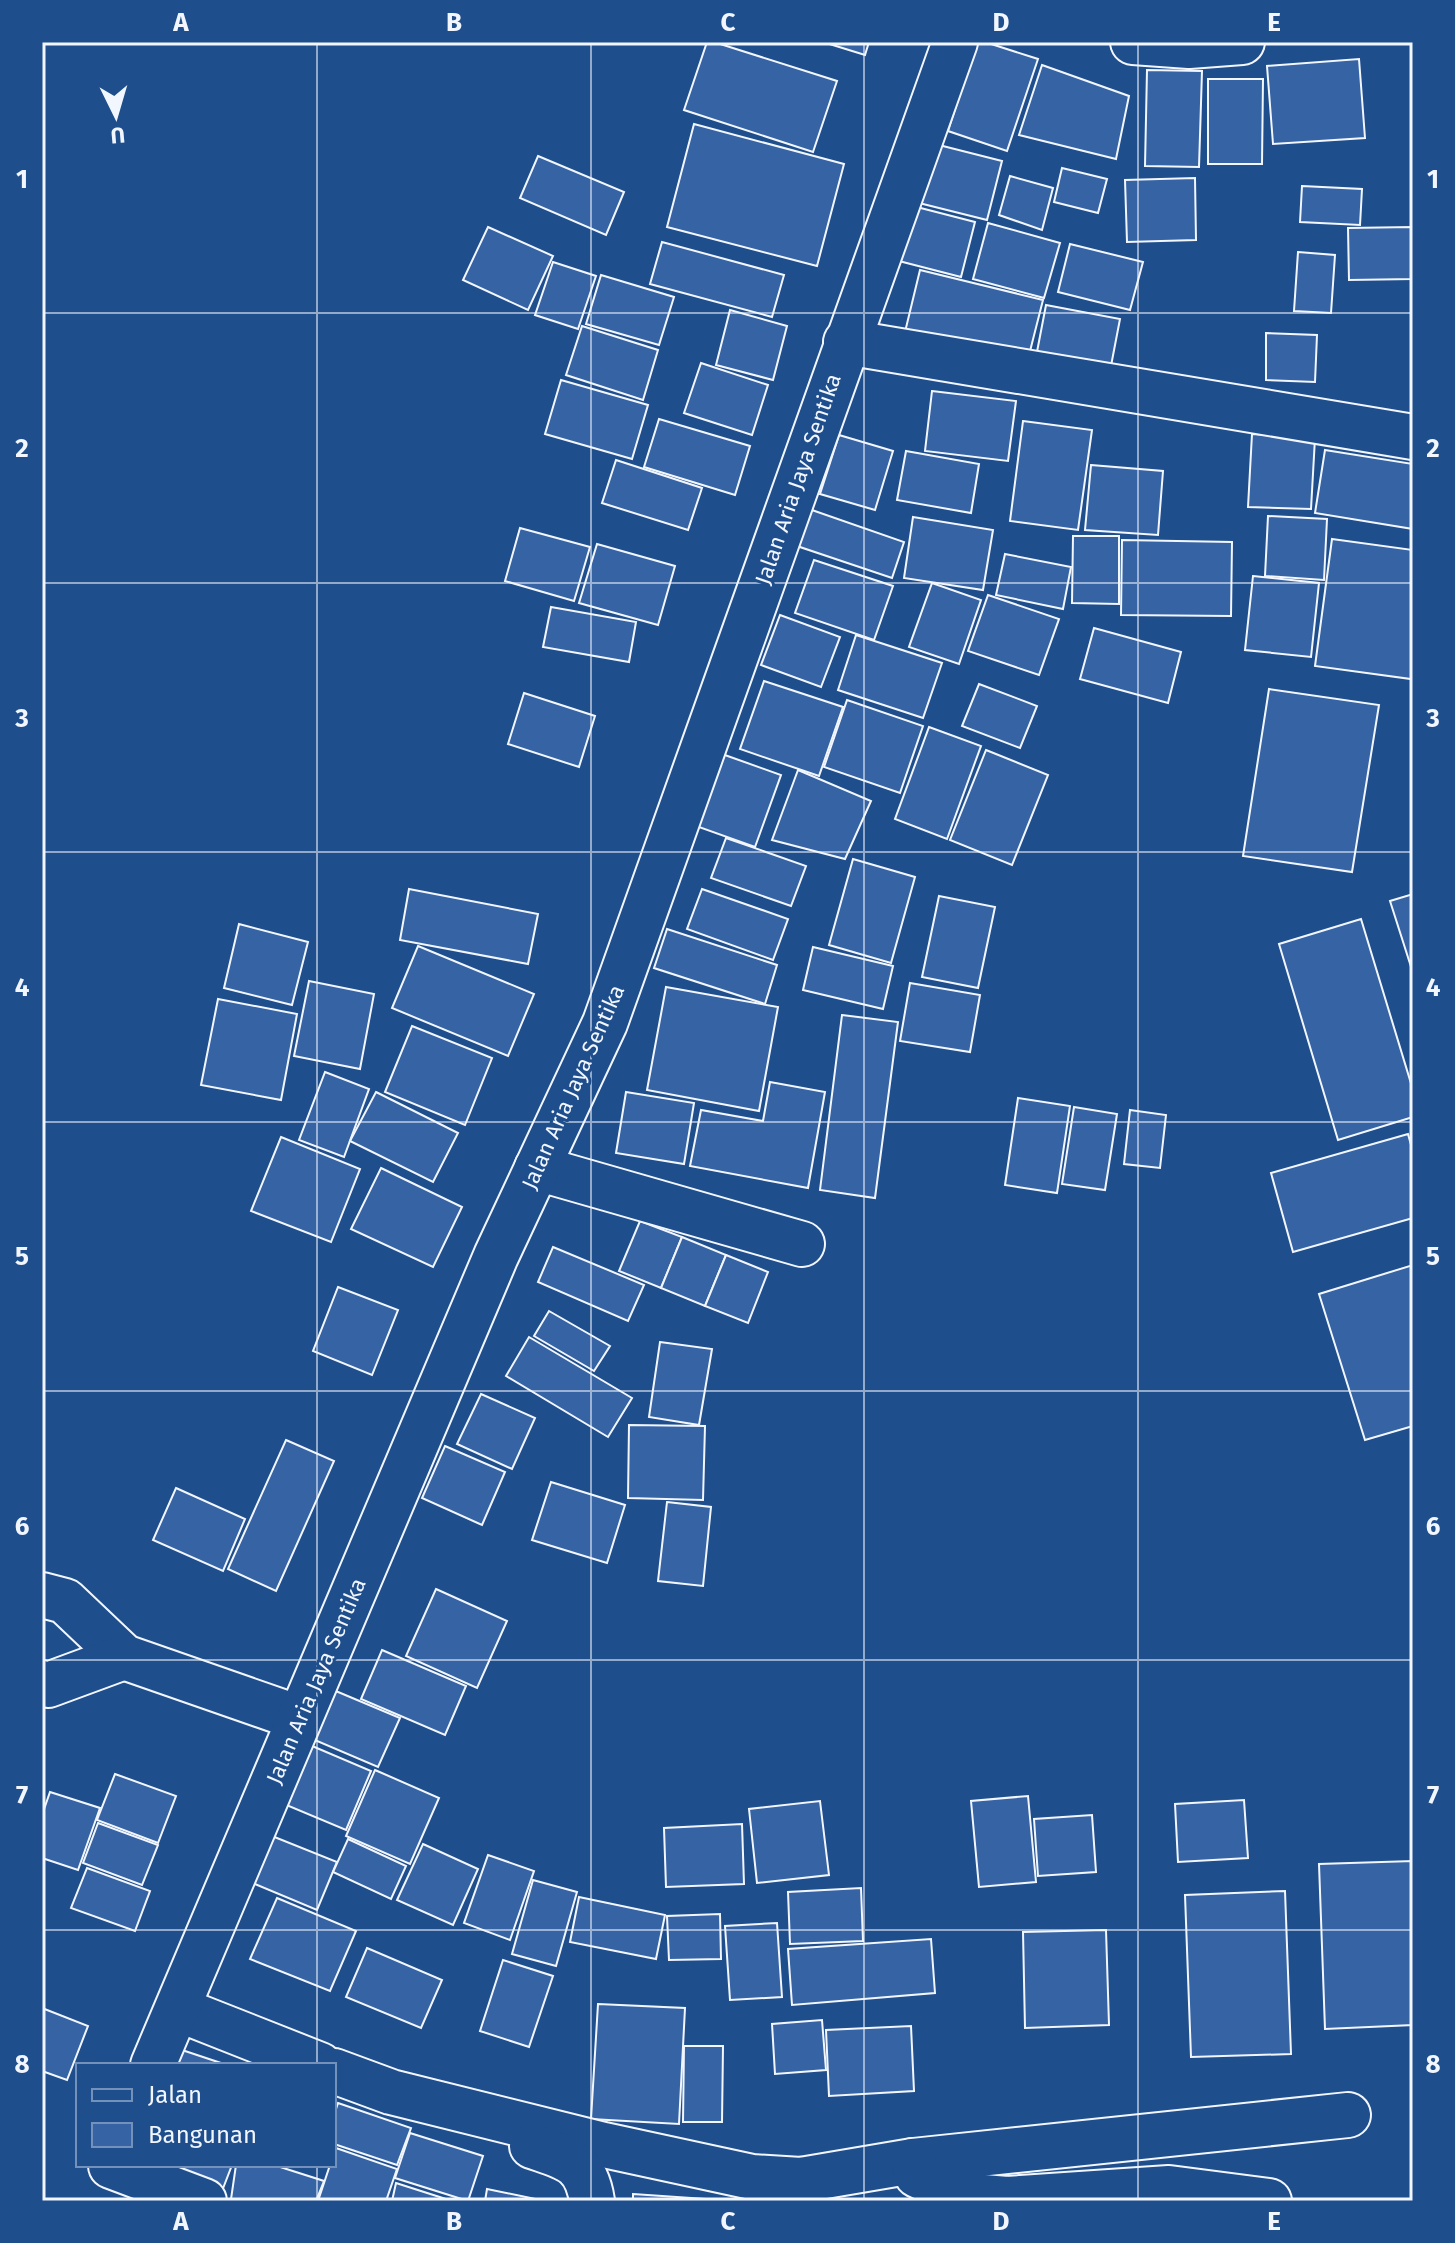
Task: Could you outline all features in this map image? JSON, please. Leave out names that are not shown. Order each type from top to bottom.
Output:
[{"type":"street","name":"Jalan Aria Jaya Sentika","points":[[166,2036],[496,1256],[605,1023],[955,42]]},
{"type":"street","points":[[1133,42],[1189,46],[1242,42]]},
{"type":"street","points":[[846,342],[1413,437]]},
{"type":"street","points":[[537,1168],[802,1244]]},
{"type":"street","points":[[42,1595],[65,1601],[124,1657],[299,1718]]},
{"type":"street","points":[[42,1683],[48,1685],[124,1657]]},
{"type":"street","points":[[166,2036],[260,2063]]},
{"type":"street","points":[[166,2036],[309,2063]]},
{"type":"street","points":[[336,2072],[391,2092],[604,2145],[752,2177],[801,2180],[913,2161],[1348,2115]]},
{"type":"street","points":[[336,2089],[567,2159],[585,2174],[592,2201]]},
{"type":"street","points":[[913,2161],[917,2175],[959,2195],[1007,2199],[1169,2188],[1269,2201]]},
{"type":"street","points":[[96,2201],[110,2167]]},
{"type":"street","points":[[116,2167],[204,2201]]},
{"type":"building","points":[[707,42],[837,81],[813,152],[684,110]]},
{"type":"building","points":[[823,42],[869,42],[865,55]]},
{"type":"building","points":[[977,42],[1038,59],[1007,151],[948,131]]},
{"type":"building","points":[[1359,59],[1365,138],[1273,144],[1267,66]]},
{"type":"building","points":[[1042,65],[1129,96],[1116,159],[1019,135]]},
{"type":"building","points":[[1147,70],[1202,71],[1199,167],[1145,166]]},
{"type":"building","points":[[1208,79],[1263,79],[1262,164],[1208,164]]},
{"type":"building","points":[[694,124],[844,164],[817,266],[667,227]]},
{"type":"building","points":[[931,143],[1002,161],[987,220],[915,202]]},
{"type":"building","points":[[538,156],[624,192],[606,235],[520,198]]},
{"type":"building","points":[[1062,168],[1107,179],[1098,213],[1054,202]]},
{"type":"building","points":[[1010,176],[1053,188],[1042,230],[999,215]]},
{"type":"building","points":[[1195,178],[1196,240],[1127,242],[1125,180]]},
{"type":"building","points":[[1302,186],[1362,189],[1360,225],[1300,222]]},
{"type":"building","points":[[909,205],[975,222],[961,277],[895,260]]},
{"type":"building","points":[[988,223],[1060,243],[1044,298],[973,279]]},
{"type":"building","points":[[488,227],[553,256],[528,310],[463,280]]},
{"type":"building","points":[[1412,227],[1413,279],[1349,280],[1348,228]]},
{"type":"building","points":[[662,242],[784,275],[772,317],[650,284]]},
{"type":"building","points":[[1070,244],[1143,262],[1130,310],[1058,292]]},
{"type":"building","points":[[1298,252],[1335,255],[1331,313],[1294,311]]},
{"type":"building","points":[[553,262],[596,276],[578,329],[535,315]]},
{"type":"building","points":[[920,270],[1043,300],[1027,363],[905,332]]},
{"type":"building","points":[[601,275],[674,297],[659,345],[586,324]]},
{"type":"building","points":[[1046,305],[1120,319],[1110,371],[1036,357]]},
{"type":"building","points":[[730,310],[787,326],[773,380],[716,365]]},
{"type":"building","points":[[582,326],[658,350],[643,400],[566,375]]},
{"type":"building","points":[[1266,333],[1317,335],[1315,382],[1266,380]]},
{"type":"building","points":[[701,363],[768,385],[752,435],[684,413]]},
{"type":"building","points":[[561,380],[648,405],[632,459],[545,434]]},
{"type":"building","points":[[932,391],[1016,401],[1008,461],[925,451]]},
{"type":"building","points":[[659,419],[750,446],[735,495],[644,467]]},
{"type":"building","points":[[1023,421],[1092,430],[1078,530],[1010,521]]},
{"type":"building","points":[[1252,434],[1315,438],[1311,509],[1248,507]]},
{"type":"building","points":[[839,435],[893,451],[875,510],[820,494]]},
{"type":"building","points":[[1325,450],[1413,464],[1413,529],[1315,513]]},
{"type":"building","points":[[906,451],[979,464],[971,513],[897,500]]},
{"type":"building","points":[[616,460],[702,488],[688,530],[602,503]]},
{"type":"building","points":[[1091,465],[1163,471],[1158,535],[1085,530]]},
{"type":"building","points":[[809,509],[904,542],[892,578],[797,546]]},
{"type":"building","points":[[1268,516],[1327,519],[1324,580],[1265,576]]},
{"type":"building","points":[[913,517],[993,530],[983,590],[904,578]]},
{"type":"building","points":[[520,528],[590,547],[574,601],[505,581]]},
{"type":"building","points":[[1073,536],[1119,536],[1119,604],[1072,603]]},
{"type":"building","points":[[1332,539],[1413,550],[1411,679],[1315,666]]},
{"type":"building","points":[[1122,540],[1232,542],[1231,616],[1121,615]]},
{"type":"building","points":[[597,544],[675,566],[658,625],[579,603]]},
{"type":"building","points":[[1005,554],[1071,567],[1063,609],[996,595]]},
{"type":"building","points":[[814,560],[893,586],[874,640],[795,613]]},
{"type":"building","points":[[1253,576],[1319,583],[1311,657],[1245,650]]},
{"type":"building","points":[[932,583],[981,600],[959,664],[909,647]]},
{"type":"building","points":[[988,595],[1059,619],[1039,675],[968,651]]},
{"type":"building","points":[[551,607],[636,622],[629,662],[543,647]]},
{"type":"building","points":[[780,615],[840,637],[821,687],[761,665]]},
{"type":"building","points":[[1094,628],[1181,652],[1168,703],[1080,679]]},
{"type":"building","points":[[856,635],[942,663],[923,718],[838,690]]},
{"type":"building","points":[[764,681],[843,707],[819,776],[740,749]]},
{"type":"building","points":[[979,684],[1037,706],[1020,748],[962,726]]},
{"type":"building","points":[[1269,689],[1379,705],[1352,872],[1243,856]]},
{"type":"building","points":[[524,693],[595,716],[579,767],[508,744]]},
{"type":"building","points":[[847,700],[923,726],[900,793],[824,767]]},
{"type":"building","points":[[929,727],[981,746],[947,839],[895,819]]},
{"type":"building","points":[[986,750],[1048,775],[1012,865],[950,840]]},
{"type":"building","points":[[722,754],[781,775],[755,847],[696,826]]},
{"type":"building","points":[[798,770],[871,801],[845,859],[772,840]]},
{"type":"building","points":[[726,838],[806,866],[791,906],[711,878]]},
{"type":"building","points":[[853,859],[915,877],[891,963],[829,945]]},
{"type":"building","points":[[409,889],[538,914],[528,964],[400,940]]},
{"type":"building","points":[[702,889],[788,919],[773,960],[687,929]]},
{"type":"building","points":[[1413,894],[1413,973],[1390,901]]},
{"type":"building","points":[[939,896],[995,907],[978,988],[922,977]]},
{"type":"building","points":[[1361,919],[1413,1090],[1413,1117],[1338,1140],[1279,944]]},
{"type":"building","points":[[239,924],[308,942],[292,1005],[224,988]]},
{"type":"building","points":[[667,929],[777,965],[765,1004],[654,968]]},
{"type":"building","points":[[418,946],[534,994],[508,1056],[392,1008]]},
{"type":"building","points":[[813,947],[893,966],[883,1009],[803,990]]},
{"type":"building","points":[[309,981],[374,994],[360,1069],[294,1056]]},
{"type":"building","points":[[910,983],[980,995],[970,1052],[900,1041]]},
{"type":"building","points":[[666,987],[778,1007],[759,1111],[647,1090]]},
{"type":"building","points":[[218,999],[297,1014],[281,1100],[201,1085]]},
{"type":"building","points":[[842,1015],[898,1022],[875,1198],[820,1190]]},
{"type":"building","points":[[412,1026],[492,1058],[465,1125],[385,1092]]},
{"type":"building","points":[[325,1072],[369,1089],[344,1157],[299,1140]]},
{"type":"building","points":[[770,1082],[825,1092],[808,1188],[690,1166],[701,1110],[763,1121]]},
{"type":"building","points":[[376,1092],[458,1133],[433,1182],[350,1141]]},
{"type":"building","points":[[626,1092],[694,1103],[684,1164],[616,1153]]},
{"type":"building","points":[[1018,1098],[1070,1106],[1057,1193],[1005,1185]]},
{"type":"building","points":[[1074,1107],[1117,1114],[1105,1190],[1062,1184]]},
{"type":"building","points":[[1130,1110],[1166,1115],[1160,1168],[1124,1164]]},
{"type":"building","points":[[1408,1134],[1413,1152],[1413,1218],[1293,1252],[1271,1173]]},
{"type":"building","points":[[281,1137],[360,1169],[331,1242],[251,1211]]},
{"type":"building","points":[[381,1168],[462,1207],[433,1267],[351,1229]]},
{"type":"building","points":[[640,1221],[682,1237],[661,1288],[619,1271]]},
{"type":"building","points":[[682,1237],[726,1255],[705,1306],[661,1288]]},
{"type":"building","points":[[553,1247],[644,1285],[628,1321],[538,1282]]},
{"type":"building","points":[[726,1255],[768,1272],[748,1323],[705,1306]]},
{"type":"building","points":[[1413,1265],[1413,1426],[1365,1440],[1319,1294]]},
{"type":"building","points":[[338,1287],[398,1310],[372,1375],[313,1351]]},
{"type":"building","points":[[549,1311],[610,1346],[594,1371],[534,1336]]},
{"type":"building","points":[[529,1337],[632,1398],[608,1437],[506,1376]]},
{"type":"building","points":[[660,1342],[712,1349],[699,1425],[649,1417]]},
{"type":"building","points":[[481,1394],[535,1418],[512,1469],[457,1444]]},
{"type":"building","points":[[629,1425],[705,1426],[703,1500],[628,1498]]},
{"type":"building","points":[[286,1440],[334,1461],[276,1591],[228,1569]]},
{"type":"building","points":[[445,1446],[505,1472],[482,1525],[422,1498]]},
{"type":"building","points":[[551,1482],[625,1505],[607,1563],[532,1540]]},
{"type":"building","points":[[176,1488],[245,1519],[223,1571],[153,1540]]},
{"type":"building","points":[[667,1502],[711,1507],[703,1586],[658,1581]]},
{"type":"building","points":[[436,1589],[507,1621],[477,1688],[406,1656]]},
{"type":"building","points":[[382,1650],[466,1686],[445,1735],[361,1699]]},
{"type":"building","points":[[331,1689],[400,1718],[378,1767],[310,1738]]},
{"type":"building","points":[[298,1740],[371,1771],[346,1830],[272,1799]]},
{"type":"building","points":[[375,1770],[439,1798],[410,1864],[346,1836]]},
{"type":"building","points":[[115,1774],[176,1796],[158,1843],[97,1820]]},
{"type":"building","points":[[50,1792],[100,1808],[78,1870],[42,1858],[42,1815]]},
{"type":"building","points":[[1028,1796],[1036,1882],[979,1887],[971,1801]]},
{"type":"building","points":[[1244,1800],[1248,1858],[1178,1862],[1175,1804]]},
{"type":"building","points":[[820,1801],[829,1875],[757,1883],[749,1809]]},
{"type":"building","points":[[1092,1815],[1096,1872],[1038,1876],[1034,1819]]},
{"type":"building","points":[[98,1823],[158,1845],[142,1885],[83,1863]]},
{"type":"building","points":[[742,1824],[744,1884],[666,1887],[664,1828]]},
{"type":"building","points":[[257,1830],[337,1862],[317,1910],[238,1877]]},
{"type":"building","points":[[348,1839],[406,1866],[391,1899],[333,1872]]},
{"type":"building","points":[[423,1844],[478,1869],[453,1925],[397,1900]]},
{"type":"building","points":[[488,1855],[534,1871],[510,1940],[464,1923]]},
{"type":"building","points":[[1413,1861],[1413,2025],[1325,2029],[1319,1864]]},
{"type":"building","points":[[87,1868],[150,1891],[135,1931],[71,1908]]},
{"type":"building","points":[[533,1880],[577,1892],[556,1966],[512,1954]]},
{"type":"building","points":[[861,1888],[863,1941],[790,1944],[788,1892]]},
{"type":"building","points":[[1285,1891],[1291,2054],[1191,2057],[1185,1895]]},
{"type":"building","points":[[579,1897],[665,1915],[656,1959],[570,1942]]},
{"type":"building","points":[[277,1898],[356,1931],[330,1991],[250,1959]]},
{"type":"building","points":[[720,1914],[721,1959],[669,1960],[667,1916]]},
{"type":"building","points":[[777,1923],[782,1997],[730,2000],[725,1926]]},
{"type":"building","points":[[1106,1930],[1109,2025],[1025,2028],[1023,1932]]},
{"type":"building","points":[[931,1939],[935,1993],[792,2005],[788,1949]]},
{"type":"building","points":[[367,1948],[442,1980],[421,2028],[346,1997]]},
{"type":"building","points":[[503,1960],[553,1976],[529,2047],[480,2031]]},
{"type":"building","points":[[598,2004],[685,2008],[679,2124],[591,2119]]},
{"type":"building","points":[[42,2008],[88,2026],[67,2080],[42,2071]]},
{"type":"building","points":[[822,2020],[826,2070],[775,2074],[772,2024]]},
{"type":"building","points":[[911,2026],[914,2091],[829,2096],[826,2030]]},
{"type":"building","points":[[164,2044],[221,2063],[157,2063]]},
{"type":"building","points":[[684,2046],[723,2046],[722,2122],[683,2122]]},
{"type":"building","points":[[338,2103],[411,2128],[397,2165],[336,2145]]},
{"type":"building","points":[[410,2133],[483,2156],[468,2201],[395,2178]]},
{"type":"building","points":[[336,2148],[397,2169],[386,2201],[318,2201],[329,2167],[336,2167]]},
{"type":"building","points":[[150,2167],[231,2167],[222,2191]]},
{"type":"building","points":[[236,2167],[280,2167],[324,2181],[316,2201],[231,2199]]},
{"type":"building","points":[[396,2183],[449,2200],[392,2201]]},
{"type":"building","points":[[487,2189],[545,2201],[485,2201]]},
{"type":"building","points":[[633,2194],[735,2201],[633,2201]]}]
